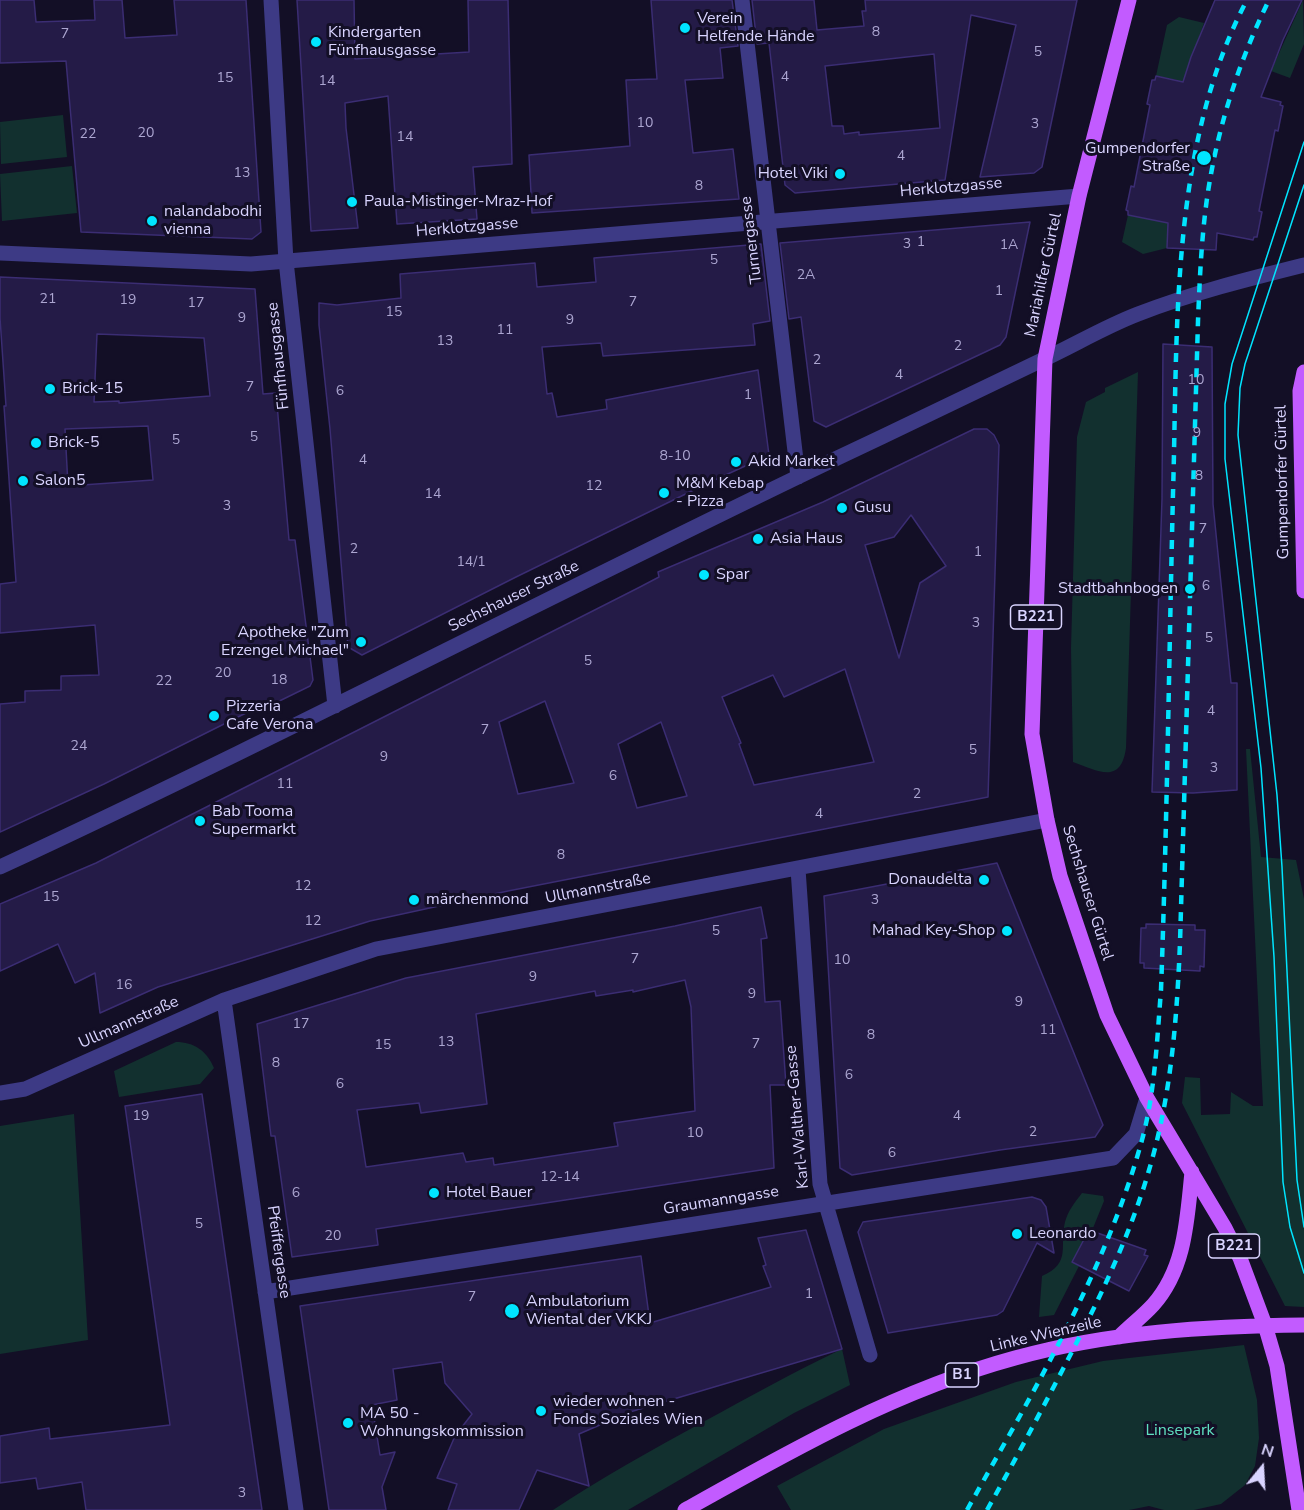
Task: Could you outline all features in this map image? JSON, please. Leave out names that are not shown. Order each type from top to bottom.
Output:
[{"type":"main road","name":"Mariahilfer Gürtel","points":[[1045,359],[1079,196],[1128,0]]},
{"type":"main road","name":"Sechshauser Gürtel","points":[[1045,359],[1032,734],[1047,820],[1060,876],[1107,1015],[1147,1098],[1225,1228],[1240,1258],[1265,1325]]},
{"type":"main road","name":"Gumpendorfer Gürtel","points":[[1304,372],[1300,402],[1304,591]]},
{"type":"main road","points":[[1119,1337],[1153,1304],[1171,1280],[1178,1263],[1185,1231],[1192,1172]]},
{"type":"main road","name":"B221","points":[[1265,1325],[1276,1366],[1299,1510]]},
{"type":"main road","name":"Linke Wienzeile","points":[[685,1510],[790,1451],[905,1397],[1014,1358],[1067,1345],[1169,1330],[1304,1325]]},
{"type":"main road","points":[[1293,1469],[1304,1456]]},
{"type":"street","name":"Fünfhausgasse","points":[[271,0],[286,261],[335,706]]},
{"type":"street","name":"Turnergasse","points":[[742,0],[798,477]]},
{"type":"street","name":"Herklotzgasse","points":[[0,253],[251,264],[1079,196]]},
{"type":"street","name":"Mariahilfer Gürtel","points":[[1045,359],[1100,330],[1141,313],[1232,283],[1304,265]]},
{"type":"street","name":"Sechshauser Straße","points":[[0,867],[145,800],[798,477],[1045,359]]},
{"type":"street","name":"Ullmannstraße","points":[[0,1093],[26,1089],[224,1000],[376,949],[1047,820]]},
{"type":"street","name":"Karl-Walther-Gasse","points":[[798,869],[820,1184],[870,1355]]},
{"type":"street","name":"Pfeiffergasse","points":[[224,1000],[296,1510]]},
{"type":"street","name":"Graumanngasse","points":[[265,1292],[1113,1158],[1136,1134],[1147,1098]]},
{"type":"green space","points":[[1303,0],[1304,44],[1290,78],[1271,71]]},
{"type":"green space","points":[[1179,17],[1204,23],[1182,86],[1177,80],[1156,76],[1167,25]]},
{"type":"green space","points":[[63,115],[67,157],[1,164],[0,122]]},
{"type":"green space","points":[[72,166],[77,213],[2,221],[0,174]]},
{"type":"green space","points":[[1128,215],[1148,219],[1168,219],[1167,248],[1143,254],[1122,242]]},
{"type":"green space","points":[[1138,372],[1126,748],[1119,767],[1107,772],[1073,762],[1071,648],[1077,437],[1086,402],[1105,392],[1105,388]]},
{"type":"green space","points":[[1246,749],[1250,749],[1261,857],[1296,860],[1304,899],[1304,1307],[1285,1306],[1182,1103],[1185,1077],[1200,1078],[1201,1115],[1230,1114],[1231,1092],[1253,1106],[1263,1106]]},
{"type":"green space","points":[[176,1042],[194,1046],[204,1052],[211,1062],[214,1068],[200,1084],[119,1097],[114,1071]]},
{"type":"green space","points":[[74,1114],[88,1340],[0,1354],[0,1126]]},
{"type":"green space","points":[[1082,1193],[1103,1196],[1104,1201],[1091,1233],[1088,1232],[1072,1262],[1079,1266],[1054,1315],[1039,1317],[1042,1276],[1051,1271],[1061,1260],[1065,1222]]},
{"type":"green space","name":"Linsepark","points":[[1244,1345],[1257,1400],[1259,1438],[1255,1466],[1245,1485],[1221,1504],[1194,1510],[1164,1510],[1149,1506],[1129,1510],[791,1510],[777,1486],[884,1429],[1016,1382],[1103,1361]]},
{"type":"green space","points":[[842,1349],[850,1385],[794,1413],[628,1510],[553,1510],[608,1475],[665,1443]]},
{"type":"building","points":[[0,0],[34,0],[36,22],[95,20],[94,0],[122,0],[125,38],[177,35],[174,0],[246,0],[261,232],[252,239],[81,232],[66,61],[0,63]]},
{"type":"building","points":[[297,0],[354,0],[355,59],[469,52],[468,0],[508,0],[512,164],[473,167],[477,219],[397,224],[388,96],[345,103],[358,228],[311,231]]},
{"type":"building","points":[[651,0],[732,0],[738,46],[720,48],[723,78],[685,80],[693,153],[733,149],[739,199],[532,213],[529,155],[630,146],[626,80],[657,79]]},
{"type":"building","points":[[752,0],[814,0],[817,30],[864,26],[862,11],[866,11],[865,0],[1077,0],[1042,167],[1034,173],[980,177],[1016,25],[971,15],[945,180],[795,193],[785,185],[769,43],[757,44]],"holes":[[[934,54],[940,128],[859,135],[859,132],[844,134],[843,126],[832,126],[825,66]]]},
{"type":"building","name":"Gumpendorfer Straße","points":[[1215,0],[1302,0],[1283,40],[1261,97],[1281,102],[1280,105],[1283,106],[1278,131],[1275,130],[1259,211],[1262,212],[1257,237],[1253,240],[1217,233],[1216,250],[1167,248],[1168,223],[1128,215],[1126,210],[1131,186],[1134,187],[1150,105],[1147,104],[1152,80],[1155,80],[1156,76],[1183,82]]},
{"type":"building","points":[[1030,222],[1006,337],[1000,345],[826,427],[814,421],[801,317],[789,319],[780,243]]},
{"type":"building","points":[[761,244],[770,321],[753,324],[755,345],[603,356],[601,343],[542,347],[547,394],[552,393],[557,417],[607,409],[606,400],[758,370],[769,455],[516,577],[362,655],[348,647],[319,325],[319,303],[337,305],[401,298],[400,274],[535,263],[537,287],[596,282],[594,258]]},
{"type":"building","points":[[0,277],[255,289],[263,394],[276,393],[289,540],[295,540],[313,680],[310,686],[257,712],[256,708],[104,784],[0,832],[0,704],[25,702],[25,691],[61,690],[61,676],[99,675],[95,625],[0,633],[0,584],[16,582],[0,318]],"holes":[[[97,334],[204,338],[210,396],[119,403],[119,401],[94,402]],[[148,426],[153,480],[68,486],[65,429]]]},
{"type":"building","name":"Stadtbahnbogen","points":[[1163,344],[1212,347],[1213,504],[1231,683],[1237,683],[1237,790],[1193,793],[1152,792],[1162,499]]},
{"type":"building","points":[[974,429],[987,429],[994,435],[999,445],[988,797],[508,891],[370,921],[158,987],[100,1013],[95,973],[75,983],[58,944],[0,971],[0,904],[96,863],[640,587],[659,577],[658,572],[823,502]],"holes":[[[911,515],[946,566],[920,583],[899,658],[865,545],[894,537]],[[845,669],[874,762],[754,785],[739,744],[741,743],[722,697],[773,675],[784,697]],[[545,701],[574,783],[518,794],[499,722]],[[661,722],[687,796],[637,808],[618,744]]]},
{"type":"building","points":[[997,863],[1103,1125],[1095,1137],[1000,1150],[852,1175],[840,1168],[824,896]]},
{"type":"building","points":[[761,907],[767,938],[761,939],[765,1002],[780,1001],[786,1085],[770,1085],[774,1168],[376,1229],[378,1245],[292,1257],[275,1136],[271,1136],[257,1024],[406,978]],"holes":[[[685,980],[691,1007],[695,1111],[614,1123],[618,1146],[494,1165],[493,1158],[466,1162],[463,1153],[366,1167],[357,1110],[419,1103],[421,1113],[487,1104],[476,1014],[595,991],[596,996],[633,990],[633,992]]]},
{"type":"building","points":[[1146,924],[1195,925],[1195,930],[1205,930],[1204,967],[1200,966],[1200,971],[1144,968],[1144,963],[1140,963],[1141,928],[1146,928]]},
{"type":"building","points":[[202,1094],[262,1510],[86,1510],[82,1482],[38,1489],[36,1478],[0,1483],[0,1436],[49,1428],[50,1439],[170,1425],[125,1106]]},
{"type":"building","points":[[1032,1197],[1041,1200],[1046,1207],[1054,1253],[1037,1243],[1003,1311],[997,1315],[888,1333],[858,1232],[863,1222]]},
{"type":"building","points":[[806,1230],[842,1349],[630,1412],[579,1434],[589,1486],[537,1470],[519,1510],[448,1510],[457,1484],[437,1478],[455,1436],[472,1414],[445,1383],[442,1362],[393,1369],[397,1400],[372,1405],[380,1455],[395,1452],[382,1487],[386,1510],[329,1510],[300,1306],[641,1256],[650,1323],[771,1287],[763,1266],[766,1265],[758,1238]]},
{"type":"building","points":[[1089,1230],[1146,1250],[1144,1255],[1148,1256],[1129,1291],[1072,1262]]},
{"type":"tram line","points":[[1304,142],[1232,364],[1225,404],[1225,459],[1261,768],[1274,957],[1283,1182],[1290,1227],[1304,1273]]},
{"type":"tram line","points":[[1304,185],[1245,364],[1240,388],[1238,435],[1277,795],[1297,1180],[1304,1227]]},
{"type":"railway","points":[[967,1510],[1042,1376],[1088,1284],[1127,1189],[1142,1140],[1150,1103],[1161,990],[1176,368],[1183,241],[1191,178],[1203,116],[1222,57],[1247,0]]},
{"type":"railway","points":[[987,1510],[1063,1369],[1114,1265],[1145,1184],[1165,1103],[1175,1023],[1180,943],[1198,321],[1203,229],[1211,174],[1227,107],[1250,42],[1269,0]]},
{"type":"place","name":"Verein Helfende Hände","points":[[685,28]]},
{"type":"place","name":"Kindergarten Fünfhausgasse","points":[[316,42]]},
{"type":"place","name":"Gumpendorfer Straße","points":[[1204,158]]},
{"type":"place","name":"Hotel Viki","points":[[840,174]]},
{"type":"place","name":"Paula-Mistinger-Mraz-Hof","points":[[352,202]]},
{"type":"place","name":"nalandabodhi vienna","points":[[152,221]]},
{"type":"place","name":"Brick-15","points":[[50,389]]},
{"type":"place","name":"Brick-5","points":[[36,443]]},
{"type":"place","name":"Akid Market","points":[[736,462]]},
{"type":"place","name":"Salon5","points":[[23,481]]},
{"type":"place","name":"M&M Kebap - Pizza","points":[[664,493]]},
{"type":"place","name":"Gusu","points":[[842,508]]},
{"type":"place","name":"Asia Haus","points":[[758,539]]},
{"type":"place","name":"Spar","points":[[704,575]]},
{"type":"place","name":"Stadtbahnbogen","points":[[1190,589]]},
{"type":"place","name":"Apotheke \"Zum Erzengel Michael\"","points":[[361,642]]},
{"type":"place","name":"Pizzeria Cafe Verona","points":[[214,716]]},
{"type":"place","name":"Bab Tooma Supermarkt","points":[[200,821]]},
{"type":"place","name":"Donaudelta","points":[[984,880]]},
{"type":"place","name":"märchenmond","points":[[414,900]]},
{"type":"place","name":"Mahad Key-Shop","points":[[1007,931]]},
{"type":"place","name":"Hotel Bauer","points":[[434,1193]]},
{"type":"place","name":"Leonardo","points":[[1017,1234]]},
{"type":"place","name":"Ambulatorium Wiental der VKKJ","points":[[512,1311]]},
{"type":"place","name":"wieder wohnen - Fonds Soziales Wien","points":[[541,1411]]},
{"type":"place","name":"MA 50 - Wohnungskommission","points":[[348,1423]]}]
